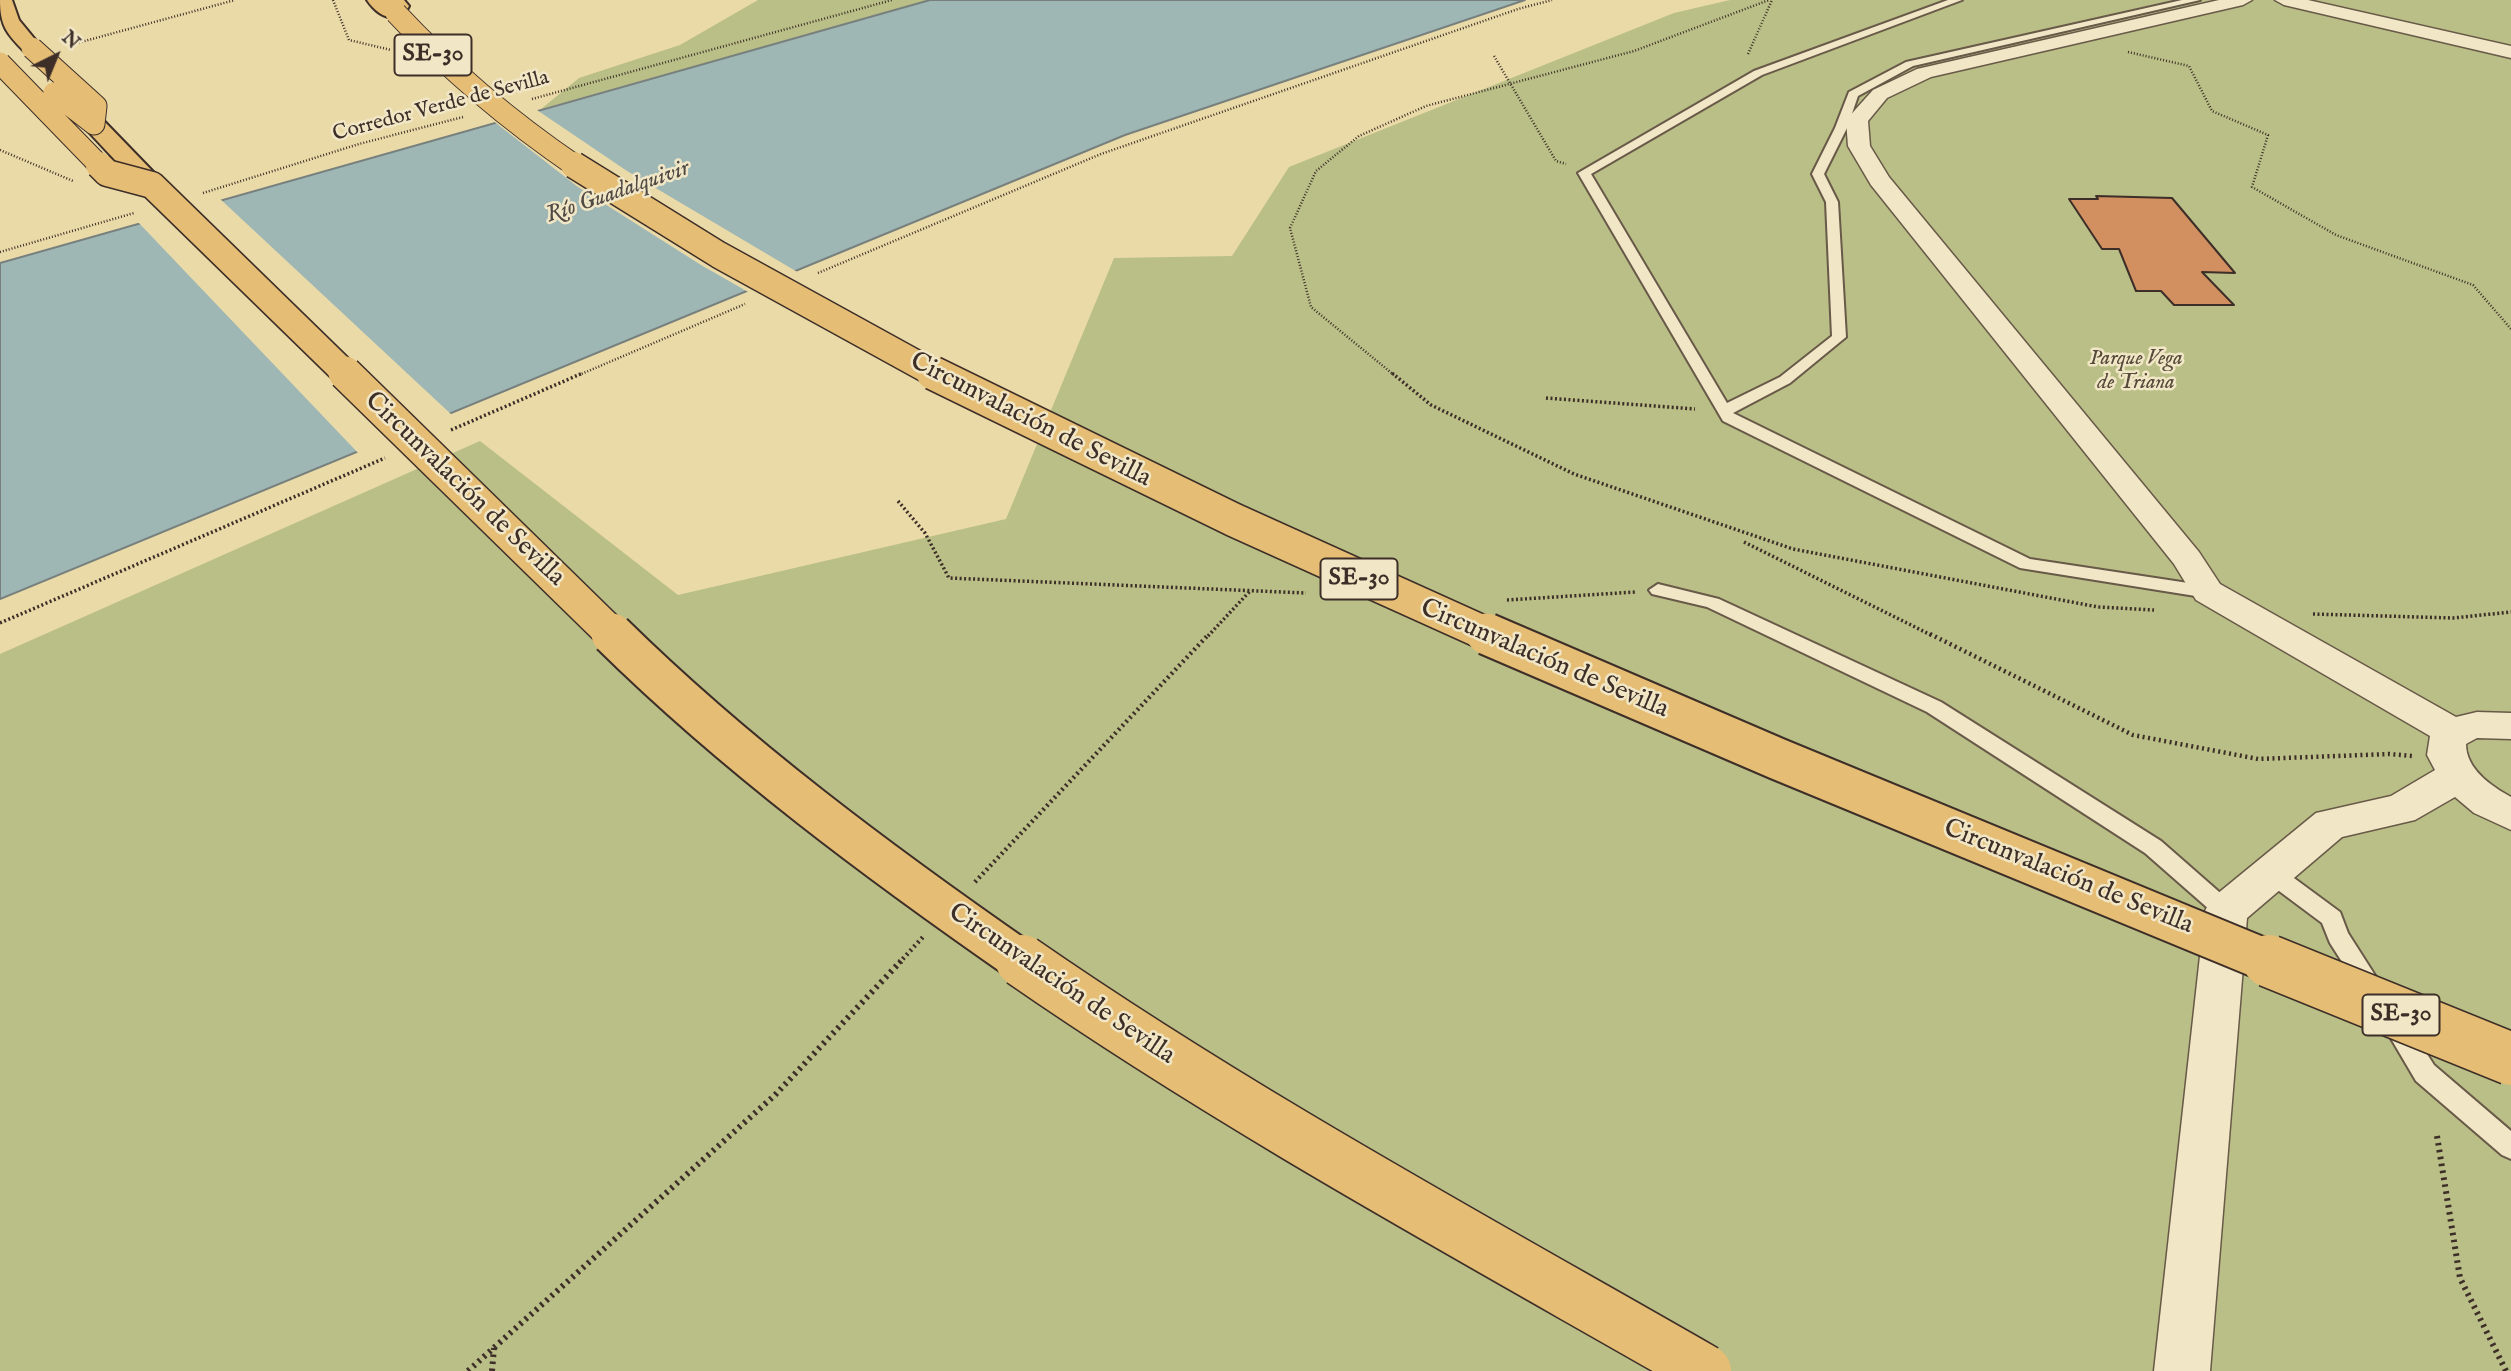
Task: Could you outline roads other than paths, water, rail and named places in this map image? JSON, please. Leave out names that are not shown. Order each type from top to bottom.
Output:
[{"type":"highway","name":"Circunvalación de Sevilla","points":[[4,0],[5,14],[22,38],[96,106],[94,124]]},
{"type":"highway","name":"Circunvalación de Sevilla","points":[[376,0],[382,8],[395,6],[429,52],[475,91],[587,173],[680,232],[802,303],[961,389],[1323,563],[1555,665],[2511,1059]]},
{"type":"highway","name":"Circunvalación de Sevilla","points":[[0,45],[74,111],[94,124],[148,198],[627,649],[747,755],[851,837],[970,925],[1116,1026],[1268,1121],[1705,1371]]},
{"type":"highway","points":[[0,63],[107,173],[148,198]]},
{"type":"street","points":[[2244,0],[1924,73],[1881,94],[1857,120],[1859,146],[1879,180],[2187,559],[2208,592],[2452,755],[2474,793],[2511,815]]},
{"type":"street","points":[[2284,0],[2511,52]]},
{"type":"street","points":[[2182,1371],[2226,911],[2330,824],[2401,809],[2443,786],[2452,755],[2467,725],[2488,723],[2511,726]]},
{"type":"lane","points":[[1957,0],[1764,71],[1584,173],[1728,418],[2026,564],[2208,592]]},
{"type":"lane","points":[[1724,411],[1785,380],[1839,337],[1832,202],[1818,174],[1853,94],[1910,64],[2195,0]]},
{"type":"lane","points":[[1658,590],[1713,603],[1934,707],[2153,847],[2226,911]]},
{"type":"lane","points":[[2271,873],[2332,918],[2338,936],[2425,1073],[2511,1147]]},
{"type":"water","name":"Río Guadalquivir","points":[[930,0],[1525,0],[1125,135],[0,599],[0,263]]},
{"type":"park label","name":"Parque Vega de Triana","points":[[2136,372]]}]
